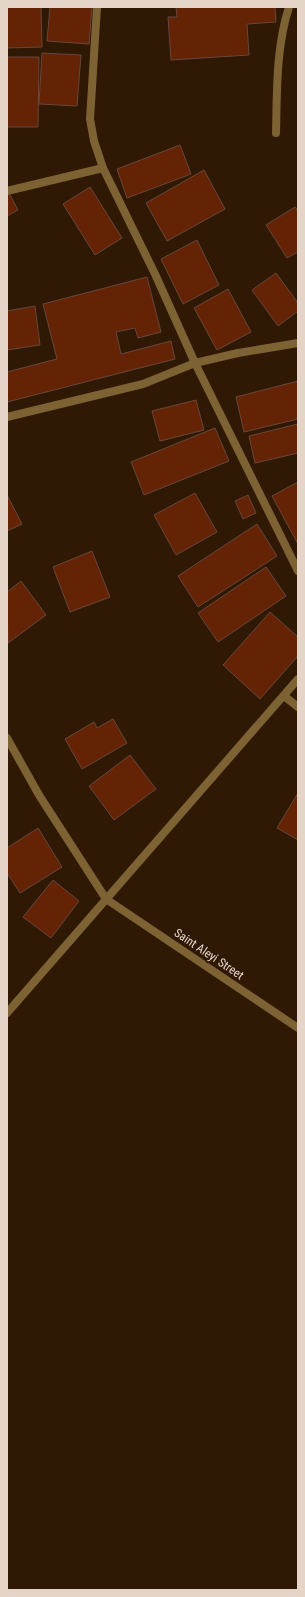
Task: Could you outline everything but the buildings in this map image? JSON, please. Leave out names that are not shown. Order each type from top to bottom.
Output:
[{"type":"street","points":[[97,7],[90,119],[94,141],[103,168],[155,274],[195,363],[298,571]]},
{"type":"street","points":[[276,133],[278,78],[284,23],[289,7]]},
{"type":"street","points":[[7,191],[103,168]]},
{"type":"street","points":[[7,417],[143,384],[195,363],[238,353],[298,343]]},
{"type":"street","points":[[7,1013],[298,679]]},
{"type":"street","points":[[284,696],[298,706]]},
{"type":"street","points":[[7,738],[39,795],[106,899]]},
{"type":"street","name":"Saint Aleyi Street","points":[[106,899],[298,1028]]}]
